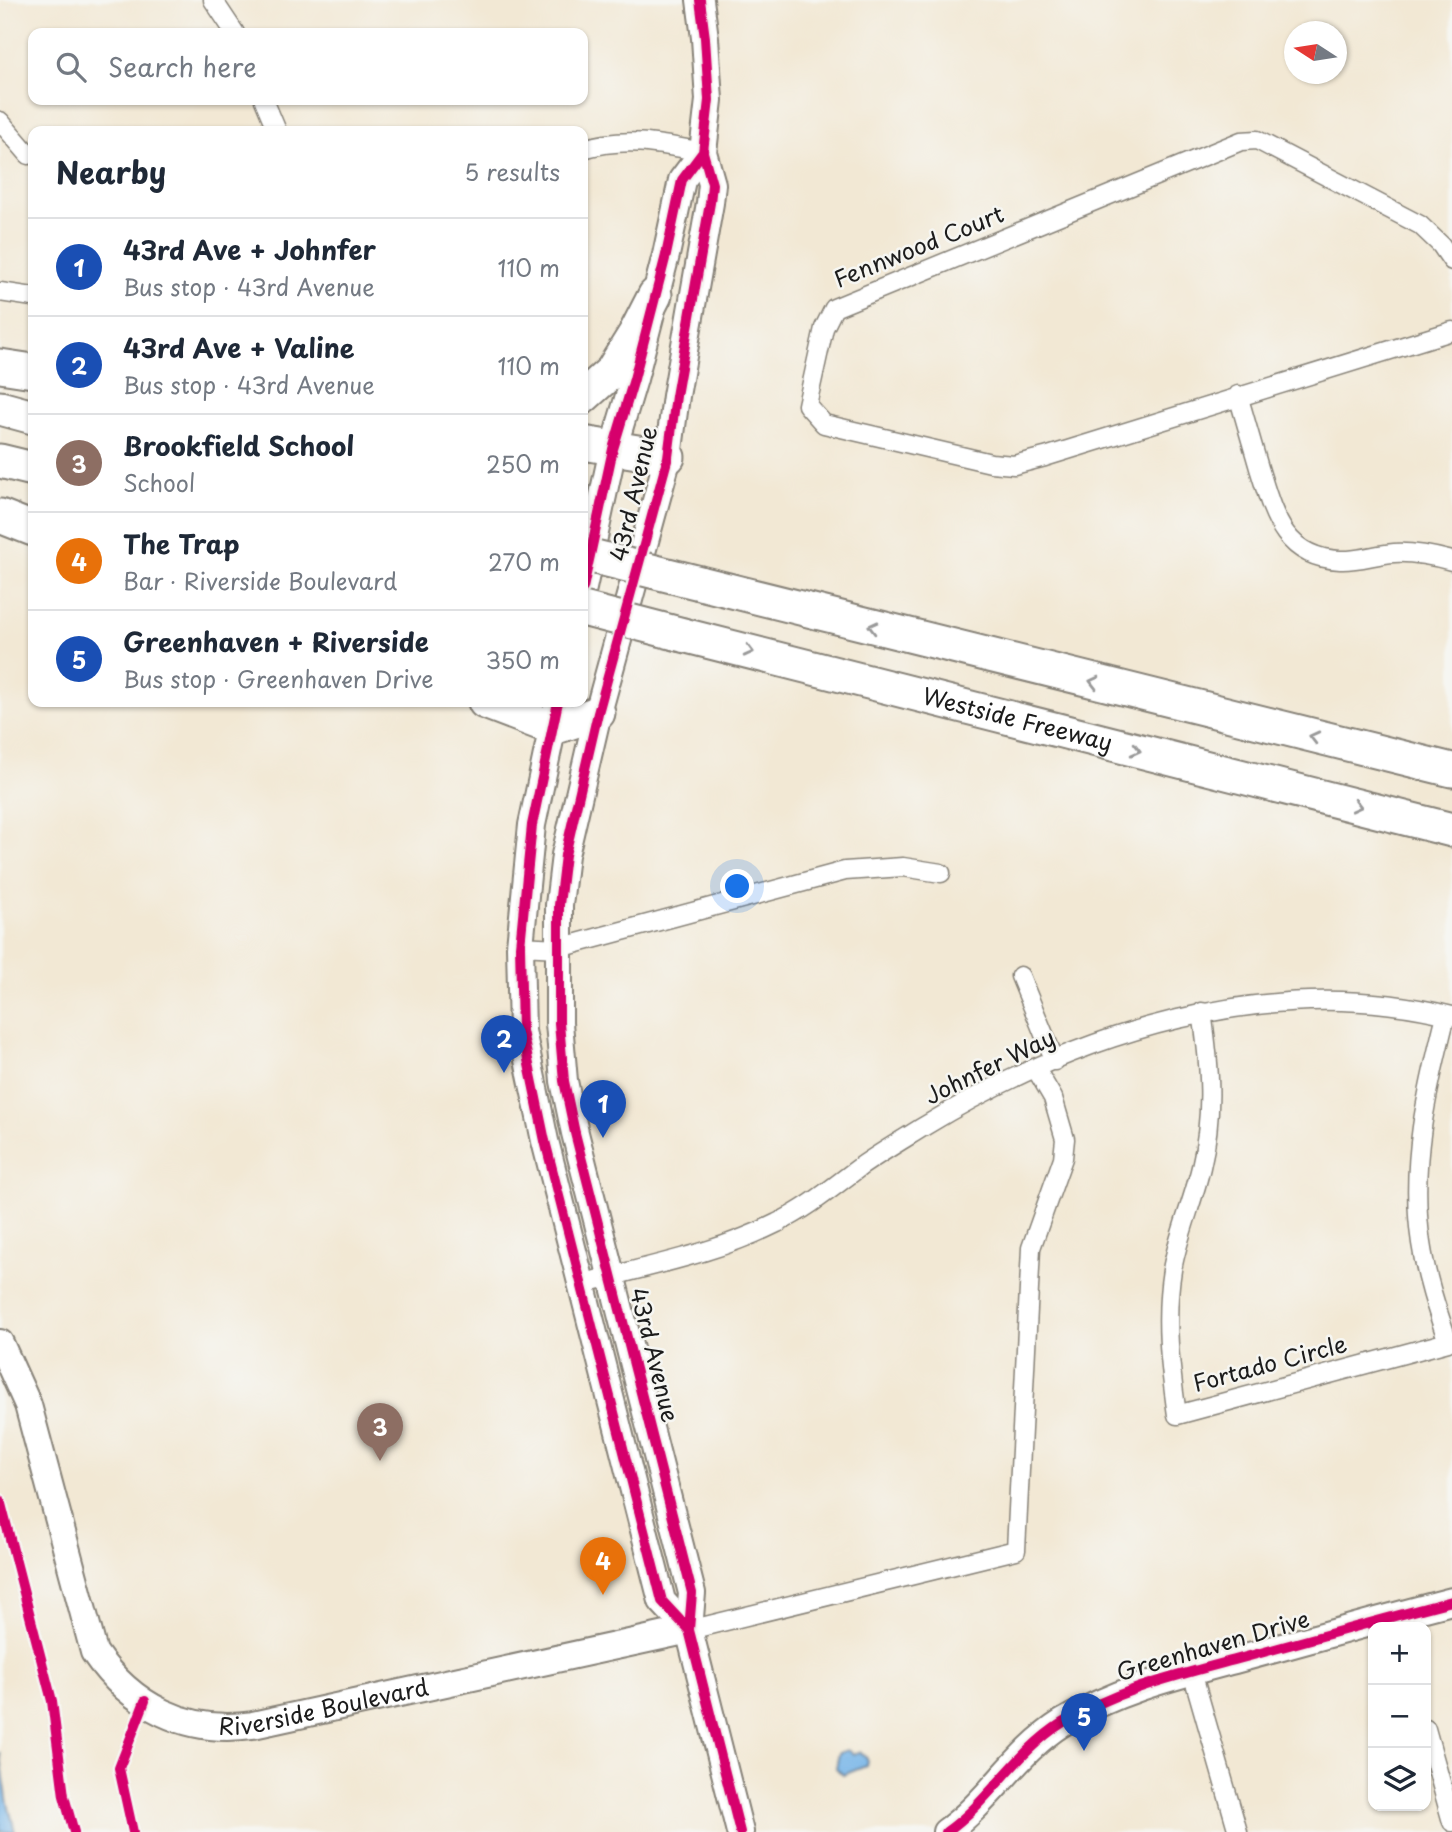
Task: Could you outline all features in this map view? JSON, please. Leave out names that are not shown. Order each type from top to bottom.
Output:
[{"type":"highway","points":[[588,393],[612,371],[655,295]]},
{"type":"highway","points":[[0,366],[28,370]]},
{"type":"highway","points":[[0,408],[28,416]]},
{"type":"highway","points":[[598,446],[668,457]]},
{"type":"highway","points":[[0,461],[28,468]]},
{"type":"highway","points":[[0,516],[28,527]]},
{"type":"highway","points":[[588,555],[1452,771]]},
{"type":"highway","name":"Westside Freeway","points":[[588,610],[1452,830]]},
{"type":"highway","points":[[512,707],[556,715],[598,713]]},
{"type":"main road","name":"43rd Avenue","points":[[689,1630],[692,1593],[564,1081],[559,1023],[559,905],[565,855],[598,713],[668,457],[712,184],[703,152],[709,100],[700,0]]},
{"type":"main road","name":"43rd Avenue","points":[[588,541],[598,446],[634,379],[682,180],[703,152]]},
{"type":"main road","points":[[556,715],[533,825],[520,946],[522,1031],[545,1141],[662,1601],[689,1630],[740,1832]]},
{"type":"main road","name":"Riverside Boulevard","points":[[0,1343],[28,1405],[94,1652],[116,1680],[165,1714],[188,1723],[213,1728],[253,1725],[689,1630]]},
{"type":"main road","name":"Greenhaven Drive","points":[[1396,1622],[1452,1601]]},
{"type":"main road","name":"Greenhaven Drive","points":[[946,1832],[957,1825],[1021,1757],[1060,1724],[1122,1692],[1368,1629]]},
{"type":"street","points":[[213,0],[232,28]]},
{"type":"street","points":[[266,105],[275,126]]},
{"type":"street","points":[[0,121],[28,154]]},
{"type":"street","points":[[588,147],[624,140],[645,141],[703,152]]},
{"type":"street","name":"Fennwood Court","points":[[1452,261],[1441,245],[1420,225],[1257,140],[1241,141],[834,308],[824,328],[807,405],[824,424],[991,463],[1014,465],[1452,331]]},
{"type":"street","points":[[0,292],[28,296]]},
{"type":"street","points":[[1238,395],[1273,515],[1290,539],[1323,557],[1340,560],[1397,553],[1428,555],[1452,561]]},
{"type":"street","points":[[520,946],[559,948],[845,871],[903,867],[941,873]]},
{"type":"street","points":[[1020,976],[1055,1061]]},
{"type":"street","name":"Johnfer Way","points":[[581,1284],[716,1249],[780,1222],[924,1126],[1036,1069],[1123,1035],[1202,1012],[1299,1000],[1347,1000],[1396,1005],[1449,1015]]},
{"type":"street","name":"Fortado Circle","points":[[1202,1012],[1210,1065],[1211,1102],[1207,1139],[1180,1234],[1168,1306],[1168,1342],[1177,1415],[1448,1342],[1430,1285],[1421,1244],[1417,1160],[1422,1119],[1449,1015]]},
{"type":"street","points":[[689,1630],[1016,1550],[1031,1248],[1063,1158],[1065,1139],[1053,1098],[1036,1069]]},
{"type":"street","points":[[1192,1672],[1238,1832]]},
{"type":"street","points":[[1431,1747],[1452,1822]]},
{"type":"water","points":[[847,1750],[853,1754],[860,1752],[867,1758],[866,1766],[843,1775],[836,1768],[839,1753]]},
{"type":"water","points":[[0,1752],[7,1798],[15,1832],[0,1832]]},
{"type":"cycle path","points":[[700,0],[709,100],[703,152],[712,184],[710,203],[668,457],[598,713],[565,855],[559,905],[559,1023],[564,1081],[575,1133],[692,1593],[689,1630],[740,1832]]},
{"type":"cycle path","points":[[588,565],[613,449],[666,255],[682,180],[703,152]]},
{"type":"cycle path","points":[[557,707],[532,825],[520,946],[522,1031],[545,1141],[662,1601],[689,1630]]},
{"type":"cycle path","points":[[0,1500],[52,1701],[64,1796],[74,1832]]},
{"type":"cycle path","points":[[946,1832],[962,1820],[1031,1748],[1062,1723],[1083,1711],[1172,1677],[1452,1601]]},
{"type":"cycle path","points":[[133,1832],[119,1768],[145,1701]]},
{"type":"place","name":"43rd Ave + Valine","points":[[504,1073]]},
{"type":"place","name":"43rd Ave + Johnfer","points":[[603,1138]]},
{"type":"place","name":"Brookfield School","points":[[380,1461]]},
{"type":"place","name":"The Trap","points":[[603,1595]]},
{"type":"place","name":"Greenhaven + Riverside","points":[[1084,1751]]}]
